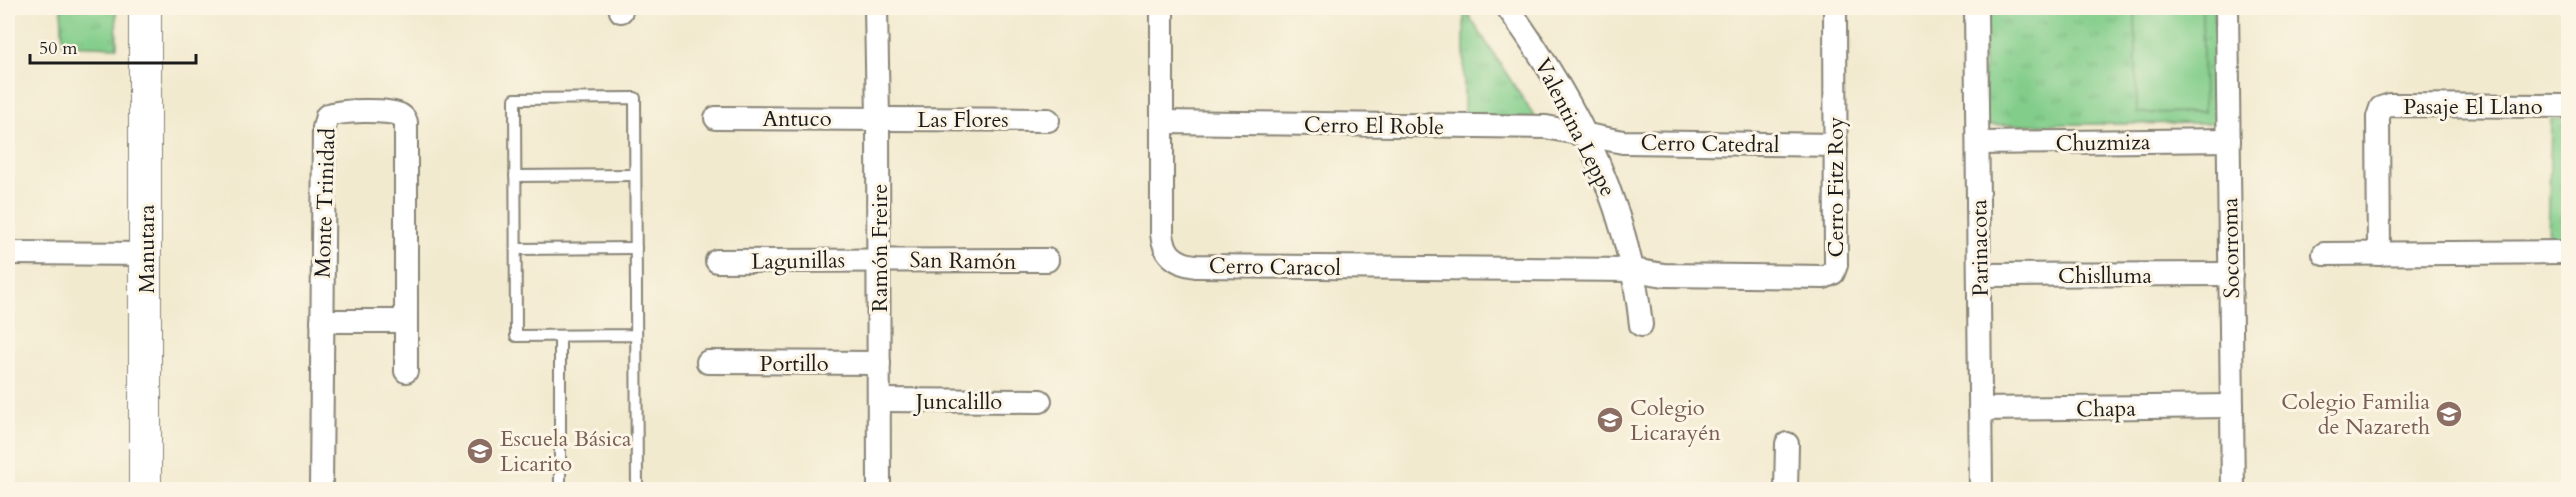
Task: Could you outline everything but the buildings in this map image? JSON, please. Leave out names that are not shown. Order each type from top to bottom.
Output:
[{"type":"main road","name":"Manutara","points":[[145,8],[147,254],[145,489]]},
{"type":"street","name":"Ramón Freire","points":[[876,8],[879,489]]},
{"type":"street","name":"Cerro Caracol","points":[[1162,8],[1163,242],[1171,256],[1187,265],[1633,270]]},
{"type":"street","name":"Valentina Leppe","points":[[1508,8],[1549,68],[1604,172],[1616,205],[1633,270],[1641,325]]},
{"type":"street","name":"Cerro Fitz Roy","points":[[1633,270],[1664,275],[1829,276],[1836,270],[1835,8]]},
{"type":"street","name":"Parinacota","points":[[1976,8],[1981,489]]},
{"type":"street","name":"Socorroma","points":[[2228,8],[2233,489]]},
{"type":"street","name":"Pasaje El Llano","points":[[2379,254],[2378,117],[2381,108],[2385,105],[2568,106]]},
{"type":"street","name":"Monte Trinidad","points":[[321,489],[324,128],[327,116],[337,111],[394,112],[403,117],[406,122],[406,371]]},
{"type":"street","name":"Antuco","points":[[716,118],[878,118]]},
{"type":"street","name":"Las Flores","points":[[878,118],[1048,120]]},
{"type":"street","name":"Cerro El Roble","points":[[1162,122],[1546,127],[1586,135]]},
{"type":"street","name":"Cerro Catedral","points":[[1586,135],[1623,142],[1836,145]]},
{"type":"street","name":"Chuzmiza","points":[[1978,143],[2229,140]]},
{"type":"street","points":[[2324,254],[2568,252]]},
{"type":"street","points":[[8,253],[147,254]]},
{"type":"street","name":"San Ramón","points":[[879,259],[1047,260]]},
{"type":"street","name":"Lagunillas","points":[[717,261],[879,259]]},
{"type":"street","name":"Chislluma","points":[[1979,275],[2230,274]]},
{"type":"street","points":[[322,321],[406,321]]},
{"type":"street","name":"Portillo","points":[[708,362],[879,363]]},
{"type":"street","name":"Juncalillo","points":[[879,400],[1040,401]]},
{"type":"street","name":"Chapa","points":[[1980,409],[2232,406]]},
{"type":"street","points":[[1786,489],[1787,444]]},
{"type":"lane","points":[[636,335],[516,336],[515,99],[635,98],[637,489]]},
{"type":"lane","points":[[515,176],[635,175]]},
{"type":"lane","points":[[516,249],[636,248]]},
{"type":"lane","points":[[560,336],[560,489]]},
{"type":"green space","points":[[61,8],[116,8],[117,47],[63,45]]},
{"type":"green space","points":[[1464,8],[1536,119],[1464,117]]},
{"type":"green space","points":[[1983,8],[2215,8],[2216,123],[1984,125]]},
{"type":"green space","points":[[2135,8],[2202,8],[2204,112],[2137,113]]},
{"type":"green space","points":[[2551,119],[2568,119],[2568,243],[2548,244]]},
{"type":"place","name":"Colegio Familia de Nazareth","points":[[2449,414]]},
{"type":"place","name":"Colegio Licarayén","points":[[1610,420]]},
{"type":"place","name":"Escuela Básica Licarito","points":[[480,451]]}]
